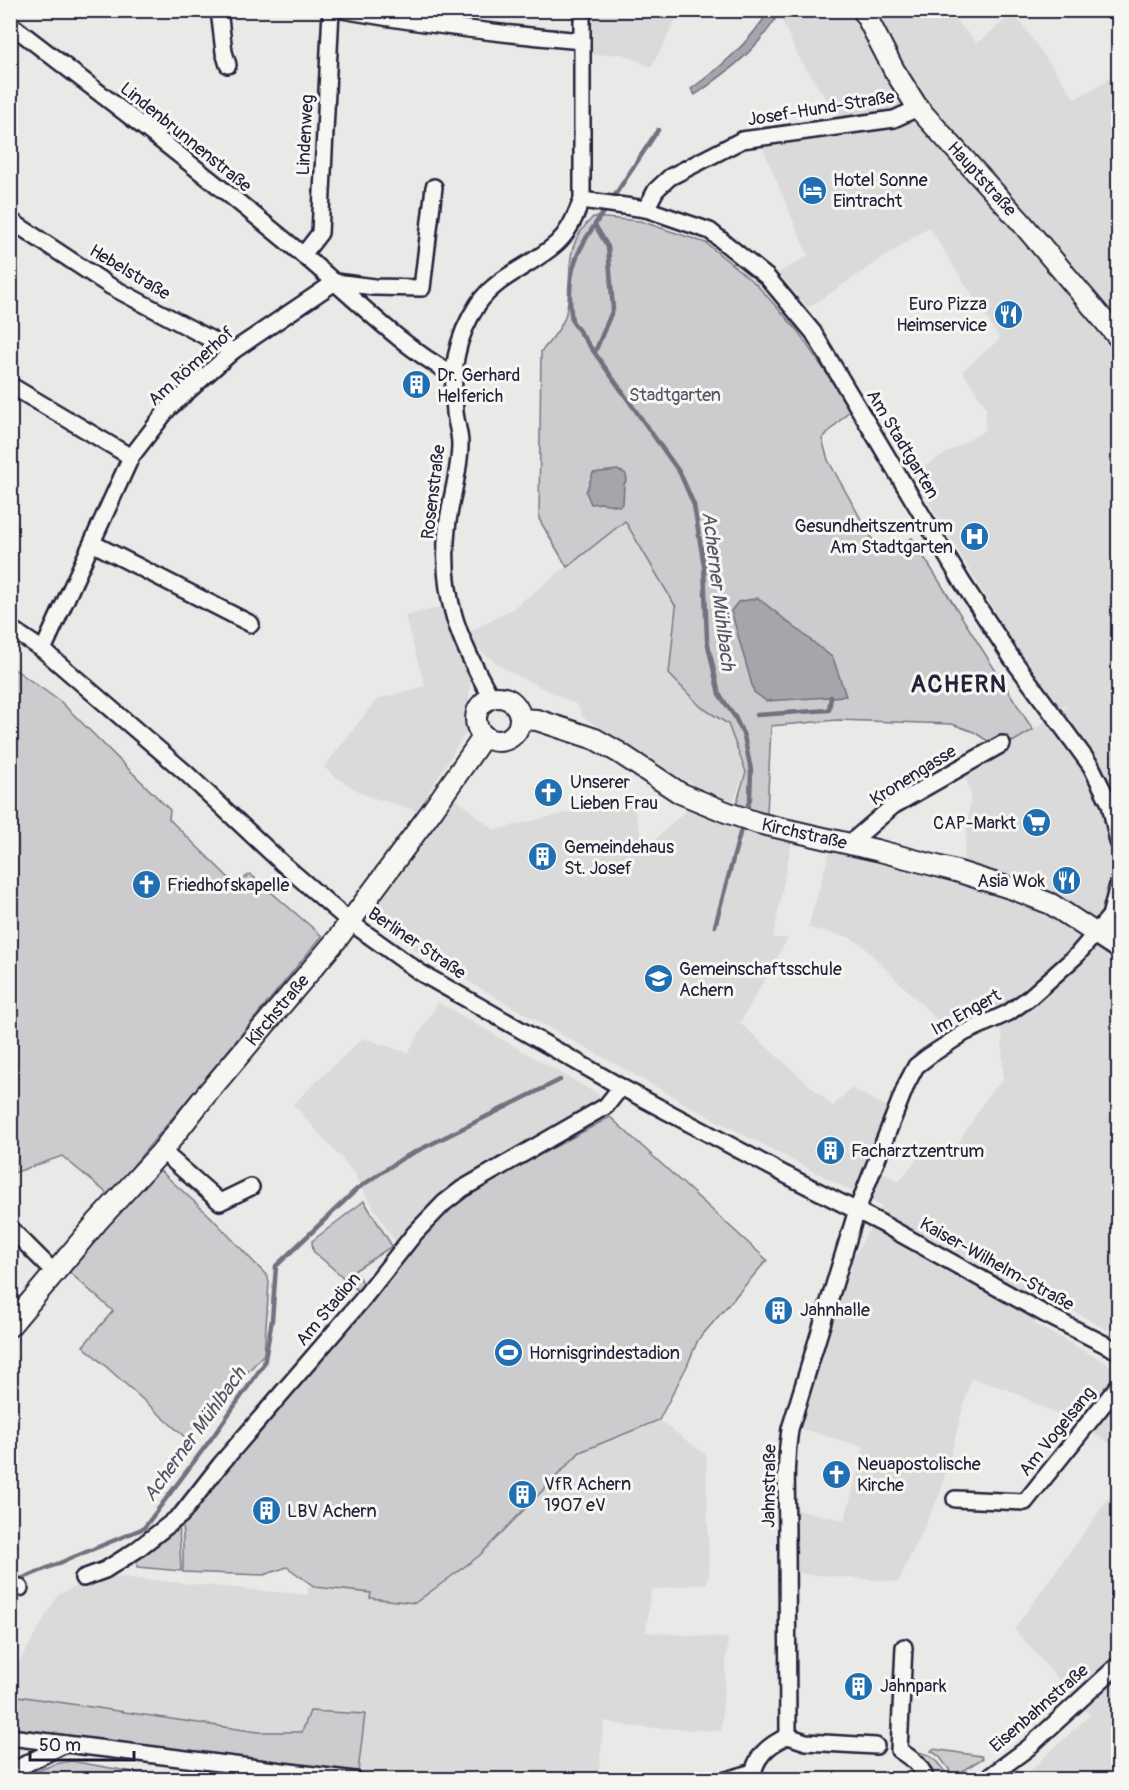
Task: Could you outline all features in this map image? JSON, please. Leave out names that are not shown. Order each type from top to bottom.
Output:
[{"type":"main road","name":"Hauptstraße","points":[[863,10],[894,70],[918,108],[1021,222],[1119,337]]},
{"type":"main road","points":[[498,696],[509,699],[517,707],[520,719],[518,729],[510,737],[500,741],[484,736],[477,726],[476,714],[482,704],[498,696]]},
{"type":"main road","name":"Kirchstraße","points":[[520,719],[537,720],[594,739],[680,793],[731,814],[758,823],[956,871],[1013,889],[1051,904],[1094,934],[1119,948]]},
{"type":"main road","name":"Kirchstraße","points":[[10,1326],[97,1222],[162,1151],[350,922],[484,736]]},
{"type":"street","points":[[219,10],[224,52],[228,65]]},
{"type":"street","name":"Lindenweg","points":[[303,255],[320,233],[331,10]]},
{"type":"street","points":[[342,10],[504,34],[582,41]]},
{"type":"street","name":"Rosenstraße","points":[[492,697],[469,657],[459,633],[446,571],[447,530],[458,470],[460,442],[452,374],[466,325],[487,292],[557,242],[571,226],[582,200],[582,10]]},
{"type":"street","name":"Lindenbrunnenstraße","points":[[10,24],[98,91],[303,255],[425,359],[452,374]]},
{"type":"street","name":"Josef-Hund-Straße","points":[[646,209],[660,185],[670,177],[742,140],[894,119],[918,108]]},
{"type":"street","points":[[335,282],[374,287],[422,288],[434,187]]},
{"type":"street","name":"Am Stadtgarten","points":[[582,200],[646,209],[710,231],[767,277],[813,332],[962,582],[1011,657],[1091,766],[1110,804],[1119,842]]},
{"type":"street","name":"Hebelstraße","points":[[10,220],[110,286],[233,351]]},
{"type":"street","name":"Am Römerhof","points":[[43,650],[131,457],[168,409],[233,351],[335,282]]},
{"type":"street","points":[[10,386],[131,457]]},
{"type":"street","points":[[92,543],[251,624]]},
{"type":"street","name":"Berliner Straße","points":[[10,628],[43,650],[186,772],[282,863],[350,922],[428,978],[621,1087],[786,1175],[858,1210]]},
{"type":"street","name":"Kronengasse","points":[[849,844],[893,806],[1002,744]]},
{"type":"street","points":[[1094,934],[1110,916],[1119,885]]},
{"type":"street","name":"Im Engert","points":[[858,1210],[907,1083],[916,1066],[964,1033],[1008,1013],[1029,998],[1076,956],[1094,934]]},
{"type":"street","name":"Am Stadion","points":[[83,1578],[105,1570],[135,1551],[181,1515],[242,1439],[362,1300],[415,1233],[444,1203],[462,1189],[606,1106],[621,1087]]},
{"type":"street","points":[[162,1151],[220,1202],[251,1187]]},
{"type":"street","name":"Kaiser-Wilhelm-Straße","points":[[858,1210],[1043,1313],[1119,1351]]},
{"type":"street","name":"Jahnstraße","points":[[788,1736],[786,1451],[790,1429],[858,1210]]},
{"type":"street","points":[[10,1228],[56,1273]]},
{"type":"street","name":"Am Vogelsang","points":[[955,1499],[1025,1502],[1119,1386]]},
{"type":"street","points":[[904,1647],[899,1750],[916,1761],[926,1779]]},
{"type":"street","name":"Eisenbahnstraße","points":[[985,1779],[1028,1748],[1119,1665]]},
{"type":"street","points":[[726,1779],[752,1776],[760,1754],[772,1743],[788,1736],[806,1742],[876,1746]]},
{"type":"street","points":[[10,1737],[355,1779]]},
{"type":"street","points":[[10,1770],[65,1744]]},
{"type":"shaded area","points":[[592,10],[679,11],[651,67],[622,54],[591,55]]},
{"type":"shaded area","points":[[930,10],[933,14],[936,11],[947,11],[977,43],[1014,13],[1075,99],[1118,74],[1118,1301],[1107,1330],[1051,1298],[1034,1324],[1118,1369],[1118,1447],[1014,1392],[971,1378],[940,1494],[898,1582],[795,1573],[793,1509],[845,1520],[864,1447],[798,1428],[828,1335],[843,1279],[847,1281],[855,1255],[882,1207],[708,1116],[530,1017],[413,949],[371,916],[455,798],[494,830],[631,798],[646,854],[658,836],[689,808],[749,829],[792,839],[773,938],[788,938],[740,1023],[833,1106],[851,1088],[898,1113],[878,1170],[899,1181],[929,1144],[950,1156],[989,1094],[1003,1080],[1002,1033],[986,1015],[951,1034],[862,945],[849,937],[808,928],[832,843],[962,870],[971,795],[963,770],[1033,730],[1069,705],[1056,707],[1023,659],[912,474],[985,430],[986,407],[962,371],[1000,339],[929,227],[808,308],[778,273],[808,256],[762,146],[841,133],[838,117],[798,56],[778,11]]},
{"type":"shaded area","points":[[769,11],[780,11],[753,48],[732,68],[695,95],[691,89],[734,54],[753,34]]},
{"type":"shaded area","points":[[617,470],[625,473],[627,478],[624,485],[623,504],[619,506],[591,504],[586,492],[593,473]]},
{"type":"shaded area","points":[[625,521],[676,607],[669,674],[701,707],[728,724],[745,772],[733,802],[692,784],[666,769],[583,717],[577,705],[506,670],[474,646],[469,727],[417,811],[365,795],[324,767],[377,699],[425,686],[405,616],[444,606],[457,639],[512,609]]},
{"type":"shaded area","points":[[758,598],[833,658],[846,696],[766,701],[754,692],[731,611],[738,602]]},
{"type":"shaded area","points":[[438,1002],[599,1095],[600,1104],[451,1186],[422,1212],[396,1243],[356,1179],[356,1175],[293,1104],[363,1038],[408,1053]]},
{"type":"shaded area","points":[[659,1420],[706,1455],[709,1574],[707,1583],[651,1590],[646,1632],[728,1638],[721,1731],[634,1727],[604,1721],[598,1779],[415,1780],[358,1772],[364,1714],[302,1732],[258,1732],[11,1695],[11,1676],[58,1595],[99,1575],[307,1595],[308,1586],[371,1593],[370,1598],[479,1556],[580,1452]]},
{"type":"shaded area","points":[[1118,1492],[1118,1779],[1021,1779],[1090,1715],[1014,1629],[1108,1499]]},
{"type":"green space","name":"Stadtgarten","points":[[593,217],[640,221],[706,243],[757,285],[797,330],[851,409],[822,439],[828,460],[881,555],[912,538],[1033,730],[1000,749],[974,732],[952,724],[837,720],[771,726],[767,814],[736,805],[746,772],[728,724],[701,707],[669,674],[676,607],[625,521],[567,567],[539,519],[541,352],[556,334],[566,313],[572,252],[582,229]]},
{"type":"green space","points":[[10,666],[61,702],[170,810],[169,819],[236,885],[250,874],[322,936],[109,1195],[62,1156],[11,1174]]},
{"type":"green space","name":"Hornisgrindestadion","points":[[610,1117],[767,1260],[698,1340],[659,1420],[580,1452],[479,1556],[415,1603],[370,1598],[371,1593],[315,1587],[287,1567],[264,1575],[183,1572],[183,1520],[275,1408],[373,1298],[441,1212],[492,1181]]},
{"type":"green space","points":[[157,1168],[209,1215],[268,1277],[269,1283],[264,1354],[187,1439],[83,1346],[113,1311],[68,1271]]},
{"type":"green space","points":[[364,1201],[392,1246],[354,1271],[367,1288],[362,1294],[313,1251],[312,1241]]},
{"type":"green space","points":[[179,1522],[181,1571],[137,1567],[136,1553]]},
{"type":"green space","points":[[11,1695],[258,1732],[302,1732],[310,1711],[365,1714],[358,1772],[11,1728]]},
{"type":"green space","points":[[933,1749],[983,1758],[954,1776],[939,1756],[931,1751]]},
{"type":"green space","points":[[915,1752],[931,1757],[949,1778],[934,1779]]},
{"type":"green space","points":[[71,1761],[173,1779],[18,1779],[55,1764]]},
{"type":"waterway","name":"Acherner Mühlbach","points":[[611,201],[658,130]]},
{"type":"waterway","name":"Acherner Mühlbach","points":[[606,208],[581,248],[572,273],[570,287],[572,321],[680,473],[694,505],[704,566],[707,640],[719,694],[735,717],[744,736],[751,770],[750,799],[745,814]]},
{"type":"waterway","points":[[595,225],[608,247],[613,309],[595,352]]},
{"type":"waterway","points":[[757,715],[829,710],[831,697]]},
{"type":"waterway","name":"Acherner Mühlbach","points":[[715,926],[743,822]]},
{"type":"waterway","name":"Acherner Mühlbach","points":[[16,1581],[144,1528],[264,1364],[272,1320],[276,1266],[357,1189],[403,1158],[560,1080]]},
{"type":"place","name":"Hotel Sonne Eintracht","points":[[812,190]]},
{"type":"place","name":"Euro Pizza Heimservice","points":[[1008,314]]},
{"type":"place","name":"Dr. Gerhard Helferich","points":[[416,385]]},
{"type":"place","name":"Gesundheitszentrum Am Stadtgarten","points":[[974,536]]},
{"type":"place","name":"Unserer Lieben Frau","points":[[549,792]]},
{"type":"place","name":"CAP-Markt","points":[[1037,823]]},
{"type":"place","name":"Gemeindehaus St. Josef","points":[[543,857]]},
{"type":"place","name":"Asia Wok","points":[[1066,881]]},
{"type":"place","name":"Friedhofskapelle","points":[[146,885]]},
{"type":"place","name":"Gemeinschaftsschule Achern","points":[[658,979]]},
{"type":"place","name":"Facharztzentrum","points":[[830,1151]]},
{"type":"place","name":"Jahnhalle","points":[[779,1310]]},
{"type":"place","name":"Hornisgrindestadion","points":[[508,1353]]},
{"type":"place","name":"Neuapostolische Kirche","points":[[836,1474]]},
{"type":"place","name":"VfR Achern 1907 eV","points":[[523,1494]]},
{"type":"place","name":"LBV Achern","points":[[266,1511]]},
{"type":"place","name":"Jahnpark","points":[[859,1686]]},
{"type":"district","name":"ACHERN","points":[[959,684]]}]
